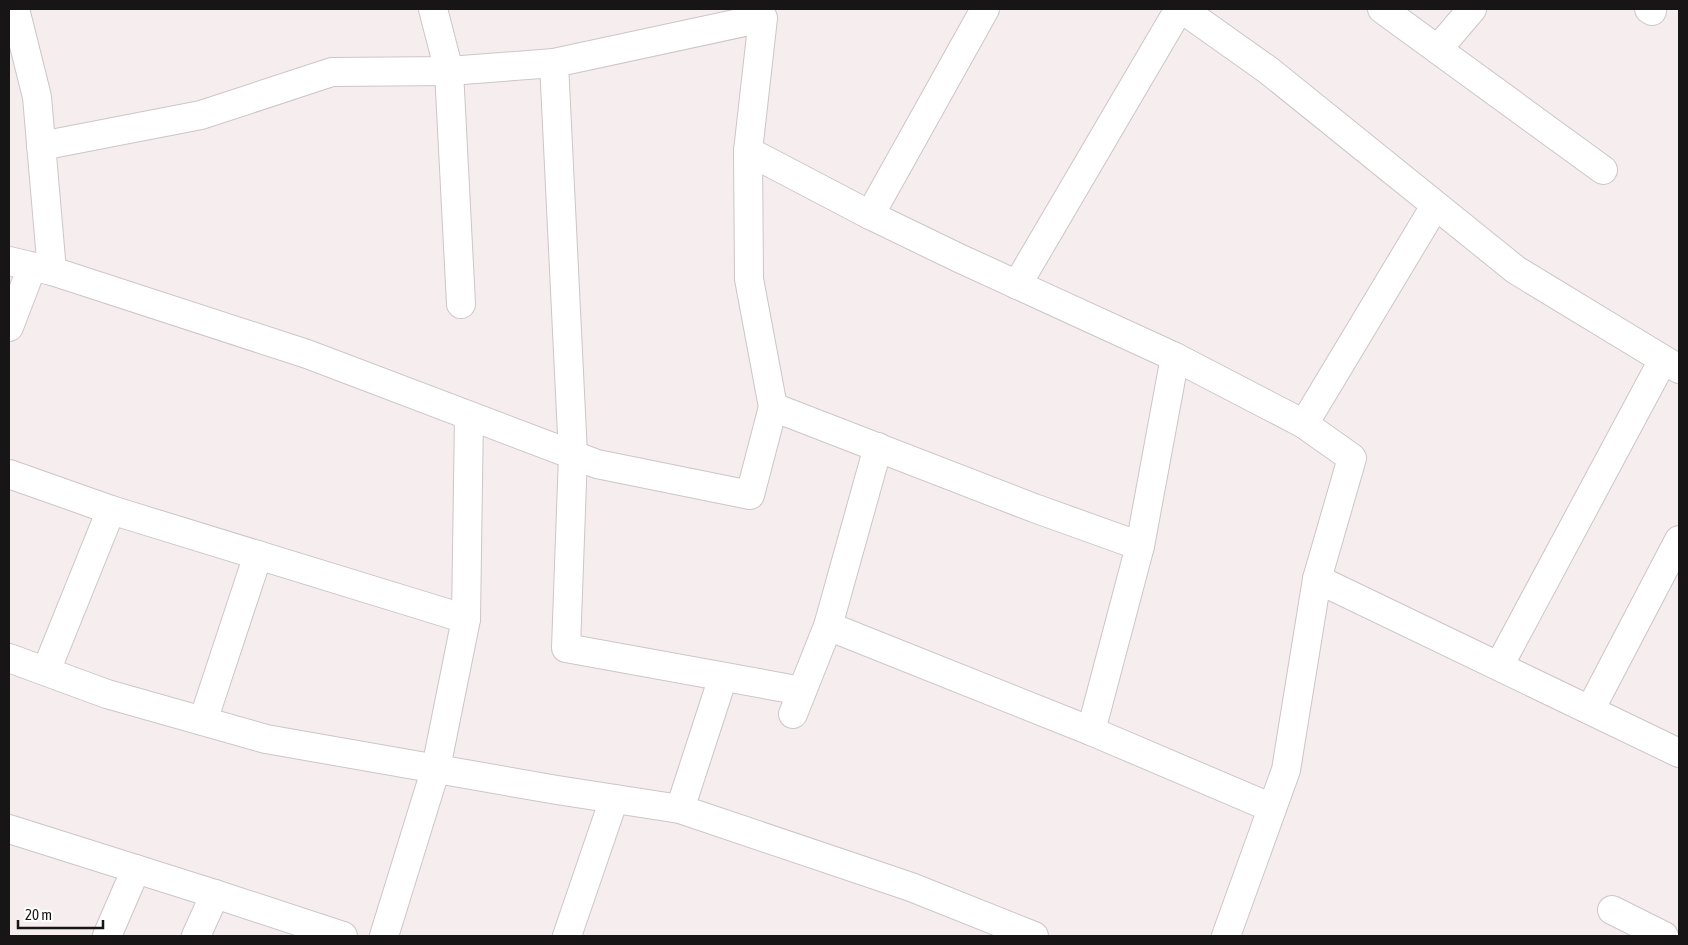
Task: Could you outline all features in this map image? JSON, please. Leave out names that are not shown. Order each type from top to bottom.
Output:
[{"type":"street","points":[[9,326],[31,267],[41,146],[37,97],[15,9]]},
{"type":"street","points":[[433,9],[449,71],[461,304]]},
{"type":"street","points":[[870,215],[985,9]]},
{"type":"street","points":[[1017,285],[1181,9],[1268,70],[1516,270],[1671,365],[1500,666]]},
{"type":"street","points":[[1382,9],[1603,170]]},
{"type":"street","points":[[1438,50],[1472,9]]},
{"type":"street","points":[[31,267],[307,354],[597,464],[750,495],[773,407],[749,279],[748,151],[766,14],[554,63],[449,71],[332,72],[201,115],[41,146]]},
{"type":"street","points":[[554,63],[573,454],[566,648],[723,677],[797,703],[828,626],[878,447]]},
{"type":"street","points":[[748,151],[870,215],[1175,358],[1304,424],[1352,458],[1317,578],[1286,770],[1226,936]]},
{"type":"street","points":[[1304,424],[1435,206]]},
{"type":"street","points":[[1091,731],[1140,546],[1175,358]]},
{"type":"street","points":[[773,407],[1034,508],[1140,546]]},
{"type":"street","points":[[384,936],[436,768],[466,619],[469,416]]},
{"type":"street","points":[[9,474],[111,510],[466,619]]},
{"type":"street","points":[[46,672],[111,510]]},
{"type":"street","points":[[1590,710],[1679,540]]},
{"type":"street","points":[[203,721],[258,555]]},
{"type":"street","points":[[1317,578],[1679,753]]},
{"type":"street","points":[[828,626],[1091,731],[1272,808]]},
{"type":"street","points":[[9,658],[107,694],[266,739],[680,809],[911,887],[1034,936]]},
{"type":"street","points":[[680,809],[723,677]]},
{"type":"street","points":[[567,936],[614,799]]},
{"type":"street","points":[[9,829],[343,936]]},
{"type":"street","points":[[107,936],[136,869]]},
{"type":"street","points":[[196,936],[215,894]]},
{"type":"street","points":[[1612,910],[1664,936]]}]
